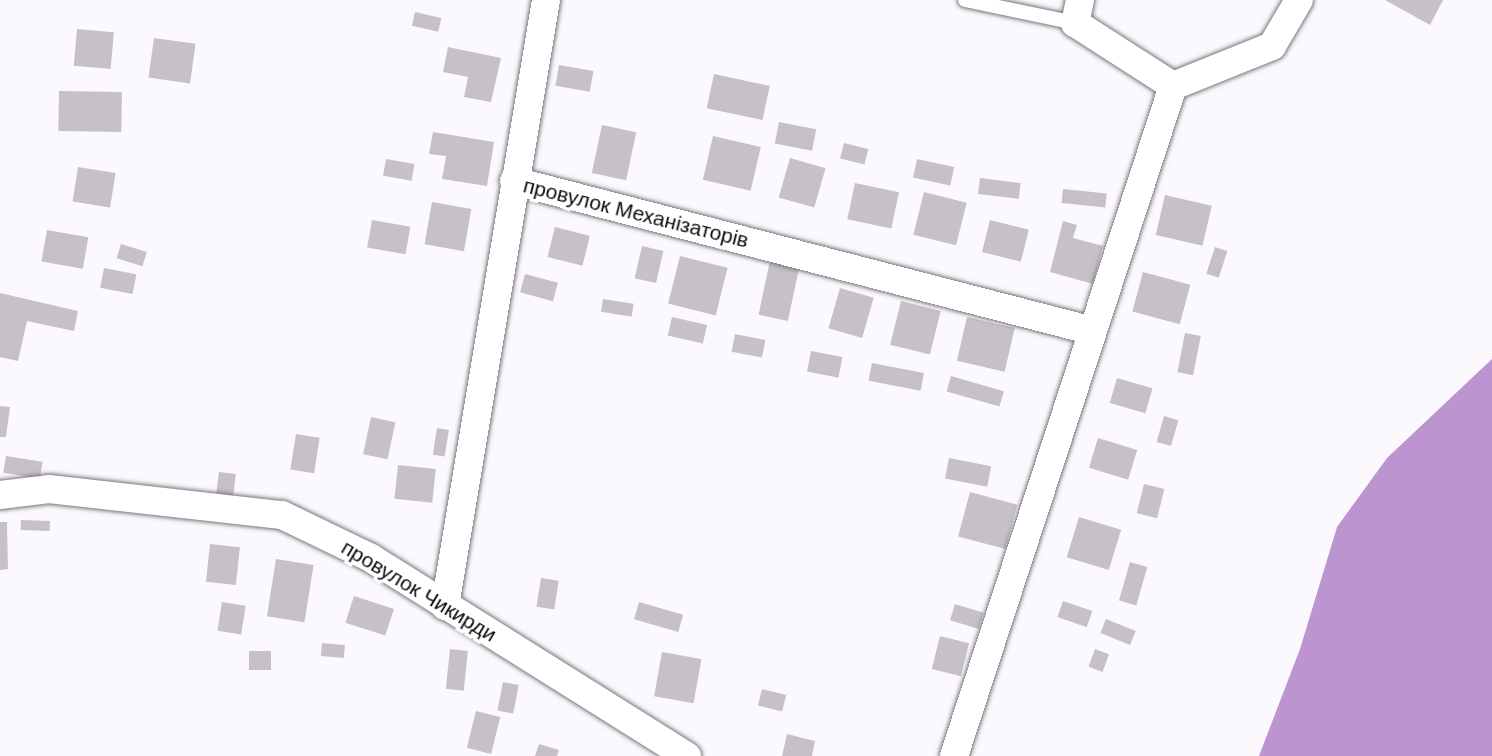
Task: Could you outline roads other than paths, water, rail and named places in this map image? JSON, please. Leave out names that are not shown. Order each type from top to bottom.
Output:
[{"type":"street","points":[[514,181],[546,0]]},
{"type":"street","points":[[954,756],[1173,86],[1272,46],[1298,0]]},
{"type":"street","points":[[1077,12],[1173,86]]},
{"type":"street","name":"провулок Механізаторів","points":[[446,606],[514,181],[1093,331]]},
{"type":"street","name":"провулок Чикирди","points":[[0,495],[49,489],[282,515],[371,558],[687,756]]},
{"type":"lane","points":[[965,0],[1077,12]]}]
